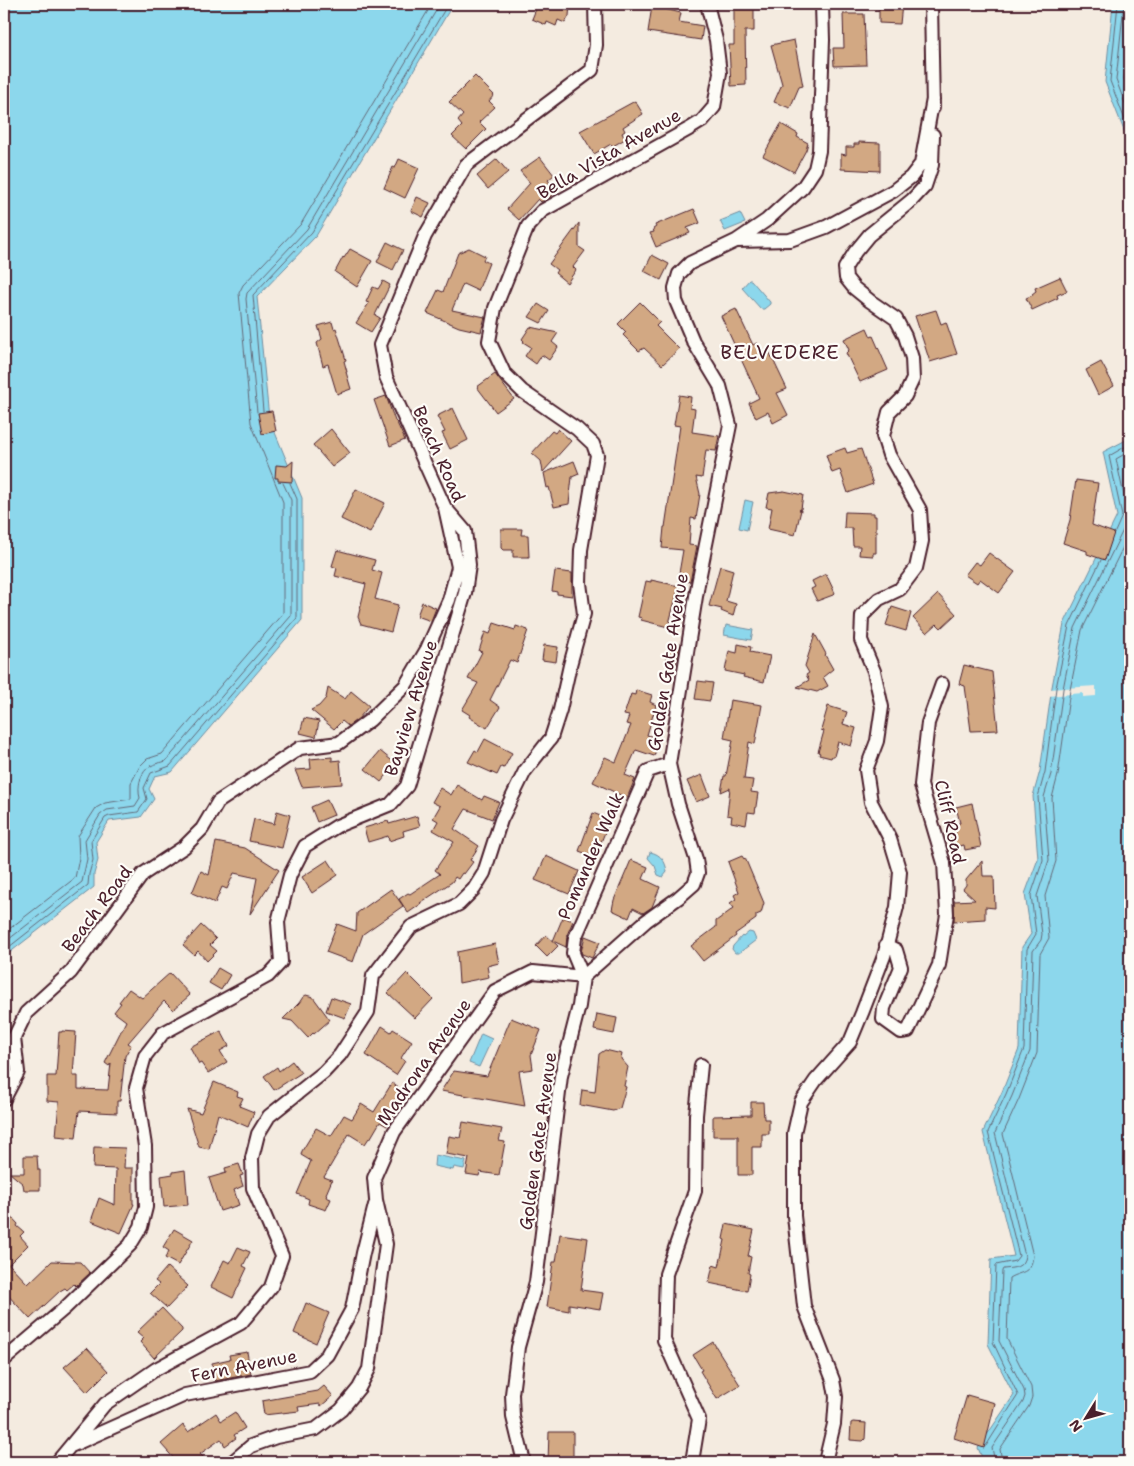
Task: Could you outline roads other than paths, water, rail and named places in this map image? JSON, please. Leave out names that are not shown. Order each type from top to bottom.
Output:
[{"type":"street","name":"Beach Road","points":[[4,1099],[18,1072],[14,1038],[26,1013],[71,972],[143,874],[184,847],[202,829],[218,802],[300,748],[340,743],[370,720],[405,686],[427,649],[449,600],[458,567],[445,508],[386,377],[380,346],[425,236],[466,165],[592,70],[596,45],[595,4]]},
{"type":"street","name":"Bella Vista Avenue","points":[[57,1462],[105,1404],[156,1370],[241,1323],[271,1286],[282,1256],[253,1188],[252,1158],[258,1134],[269,1116],[324,1072],[340,1055],[368,1012],[373,976],[411,927],[458,904],[474,889],[484,873],[501,820],[525,771],[551,738],[584,614],[580,583],[581,550],[597,455],[593,444],[577,429],[522,391],[504,373],[489,341],[495,308],[528,226],[542,211],[690,129],[702,121],[714,107],[720,72],[716,40],[707,4]]},
{"type":"street","name":"Golden Gate Avenue","points":[[524,1462],[513,1417],[512,1394],[518,1347],[536,1282],[561,1076],[579,1006],[583,977],[646,921],[694,884],[698,873],[696,859],[678,804],[669,764],[698,584],[730,425],[720,386],[693,341],[676,301],[675,288],[679,274],[690,263],[736,241],[767,220],[803,187],[815,169],[819,151],[823,40],[822,4]]},
{"type":"street","points":[[825,1462],[834,1424],[836,1397],[833,1380],[804,1306],[794,1216],[794,1133],[802,1102],[816,1080],[850,1042],[886,945],[897,907],[900,872],[890,839],[871,802],[866,770],[877,741],[882,707],[874,672],[861,640],[862,616],[879,599],[900,590],[916,568],[922,541],[920,510],[889,455],[883,436],[889,412],[905,396],[913,379],[912,358],[905,336],[896,319],[870,302],[854,288],[846,278],[845,268],[869,235],[912,200],[925,186],[932,165],[931,4]]},
{"type":"street","name":"Golden Gate Avenue","points":[[736,241],[790,240],[826,226],[893,191],[911,177],[921,164],[932,99]]},
{"type":"street","name":"Bayview Avenue","points":[[4,1360],[65,1308],[130,1245],[141,1227],[146,1207],[145,1146],[136,1088],[145,1056],[163,1033],[268,976],[281,962],[278,922],[290,874],[305,846],[337,826],[391,804],[407,786],[465,593],[469,565],[465,531],[445,508]]},
{"type":"street","name":"Cliff Road","points":[[886,945],[896,950],[901,966],[884,1008],[883,1019],[901,1032],[908,1031],[939,965],[947,914],[944,863],[921,785],[928,723],[942,684]]},
{"type":"street","name":"Pomander Walk","points":[[583,977],[572,953],[575,938],[648,771],[669,764]]},
{"type":"street","name":"Madrona Avenue","points":[[232,1462],[251,1446],[316,1429],[341,1410],[359,1388],[369,1369],[386,1244],[376,1200],[374,1178],[394,1132],[495,991],[533,972],[583,977]]},
{"type":"street","points":[[692,1462],[699,1419],[664,1340],[666,1274],[695,1191],[696,1115],[701,1065]]},
{"type":"street","name":"Fern Avenue","points":[[68,1447],[185,1395],[310,1371],[328,1355],[352,1309],[376,1200]]},
{"type":"water","points":[[4,4],[453,4],[316,236],[257,297],[269,418],[302,498],[302,620],[172,772],[155,776],[149,789],[154,799],[141,817],[109,821],[96,842],[98,860],[94,874],[94,887],[4,957]]},
{"type":"water","points":[[1113,4],[1130,4],[1130,146],[1105,82]]},
{"type":"water","points":[[740,213],[745,223],[725,231],[720,221]]},
{"type":"water","points":[[749,280],[770,302],[764,309],[761,309],[742,288]]},
{"type":"water","points":[[1130,438],[1130,1462],[984,1462],[978,1448],[1014,1395],[988,1344],[991,1259],[1014,1256],[983,1132],[1002,1092],[1019,1049],[1022,947],[1031,934],[1025,894],[1038,859],[1033,796],[1040,771],[1052,687],[1064,624],[1117,516],[1103,452]]},
{"type":"water","points":[[745,500],[753,502],[747,530],[739,528]]},
{"type":"water","points":[[726,625],[753,630],[751,640],[724,635]]},
{"type":"water","points":[[650,852],[660,857],[664,862],[667,872],[663,877],[658,875],[655,866],[648,858]]},
{"type":"water","points":[[749,932],[753,933],[756,940],[739,953],[735,953],[732,949],[733,946],[742,936]]},
{"type":"water","points":[[481,1034],[492,1039],[479,1067],[469,1063]]},
{"type":"water","points":[[435,1155],[466,1161],[464,1169],[454,1167],[453,1170],[434,1166]]},
{"type":"district","name":"BELVEDERE","points":[[780,352]]}]
